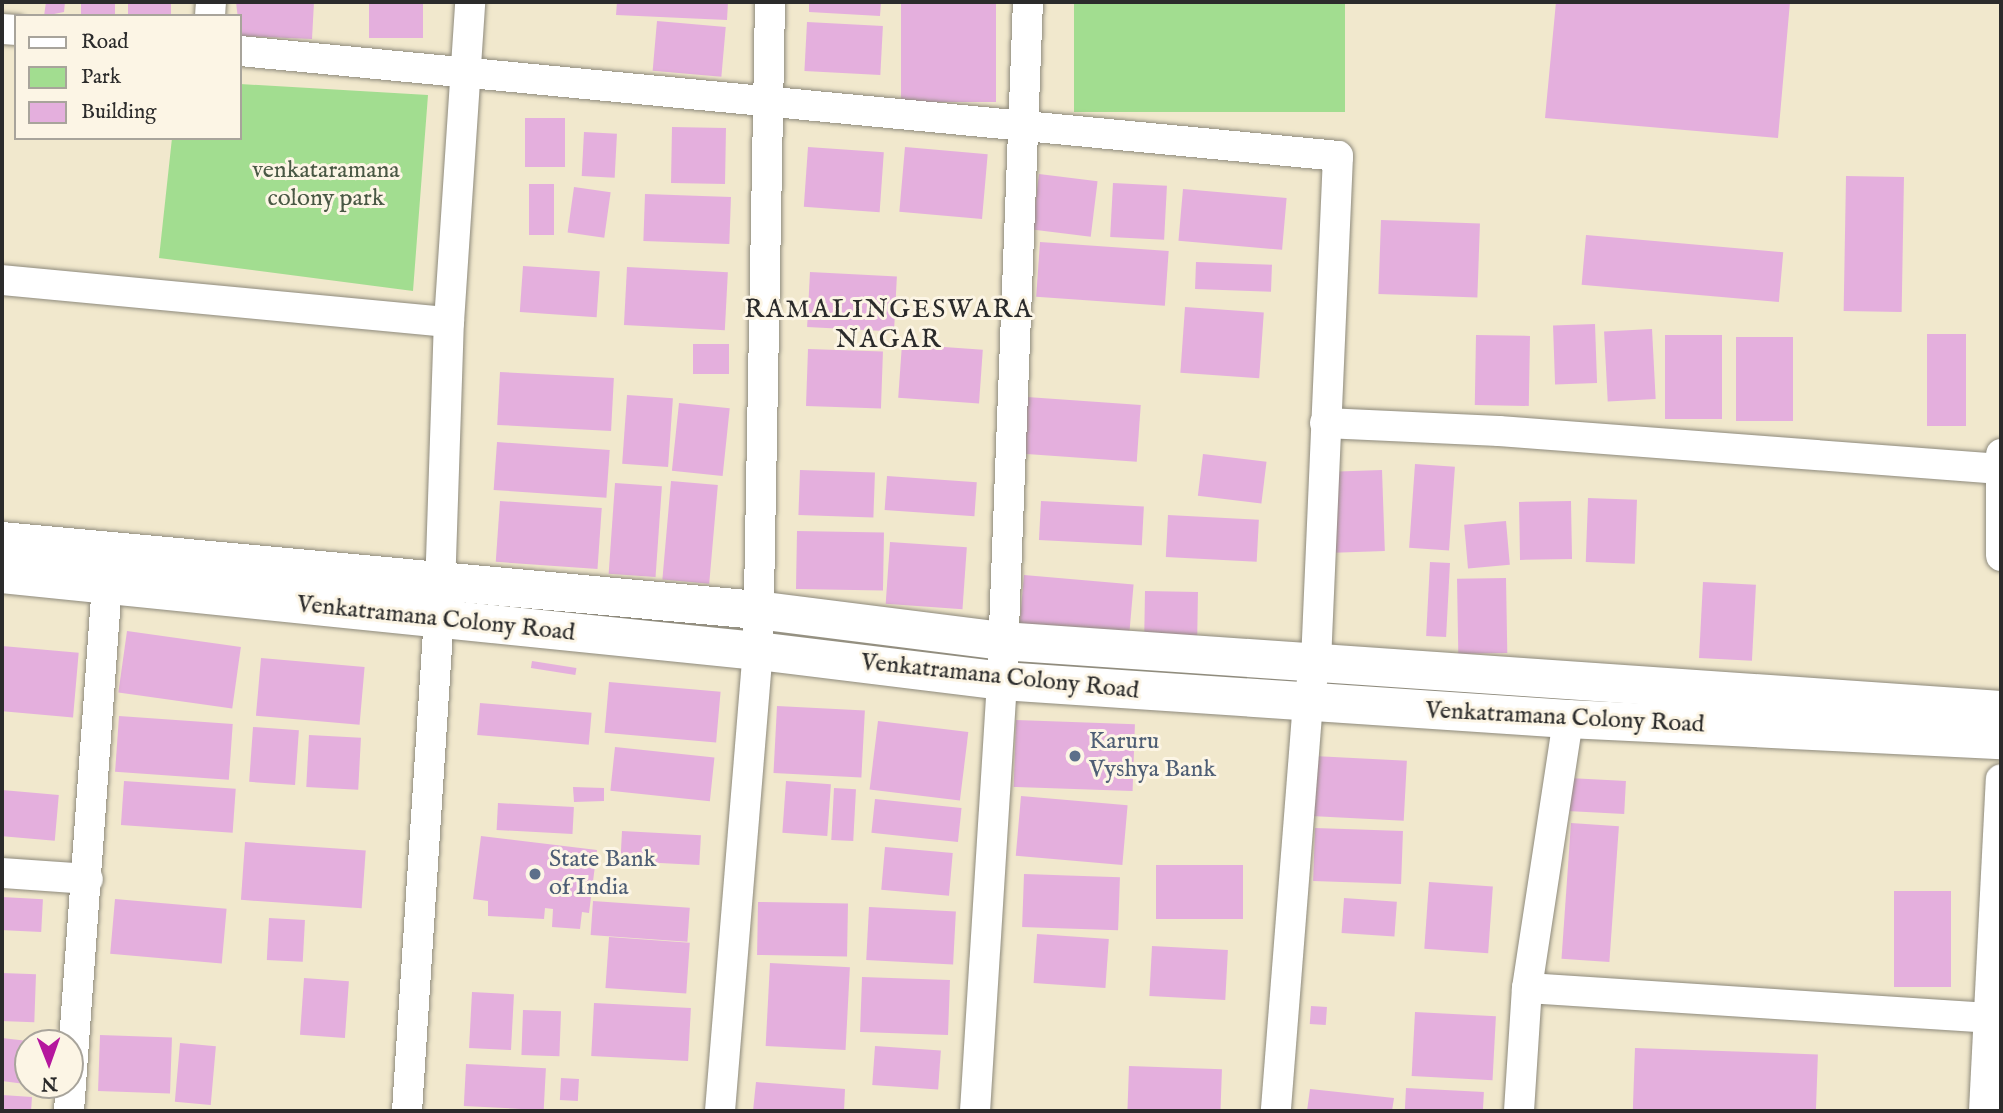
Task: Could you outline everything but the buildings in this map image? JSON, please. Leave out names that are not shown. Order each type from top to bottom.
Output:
[{"type":"main road","points":[[2,541],[757,610],[1002,641],[2001,710]]},
{"type":"main road","name":"Venkatramana Colony Road","points":[[2,574],[758,651],[1002,681],[1568,719],[2001,740]]},
{"type":"street","points":[[407,1111],[439,620],[449,322],[470,2]]},
{"type":"street","points":[[720,1111],[758,651],[765,102],[770,2]]},
{"type":"street","points":[[975,1111],[1002,681],[1026,127],[1028,2]]},
{"type":"street","points":[[242,51],[1338,156],[1316,661],[1308,702],[1276,1111]]},
{"type":"street","points":[[2,280],[449,322]]},
{"type":"street","points":[[1325,423],[1499,431],[2001,464],[2001,556]]},
{"type":"street","points":[[69,1111],[88,879],[107,584]]},
{"type":"street","points":[[1520,1111],[1527,988],[1568,719]]},
{"type":"street","points":[[1984,1111],[1996,1019],[2001,779]]},
{"type":"street","points":[[2,873],[88,879]]},
{"type":"street","points":[[1527,988],[1996,1019]]},
{"type":"green space","points":[[1074,2],[1345,2],[1345,112],[1074,112]]},
{"type":"green space","name":"venkataramana colony park","points":[[242,84],[428,95],[413,291],[159,258],[172,140],[242,140]]},
{"type":"place","name":"Karuru Vyshya Bank","points":[[1075,756]]},
{"type":"place","name":"State Bank of India","points":[[535,874]]},
{"type":"district","name":"RAMALINGESWARA NAGAR","points":[[889,325]]}]
